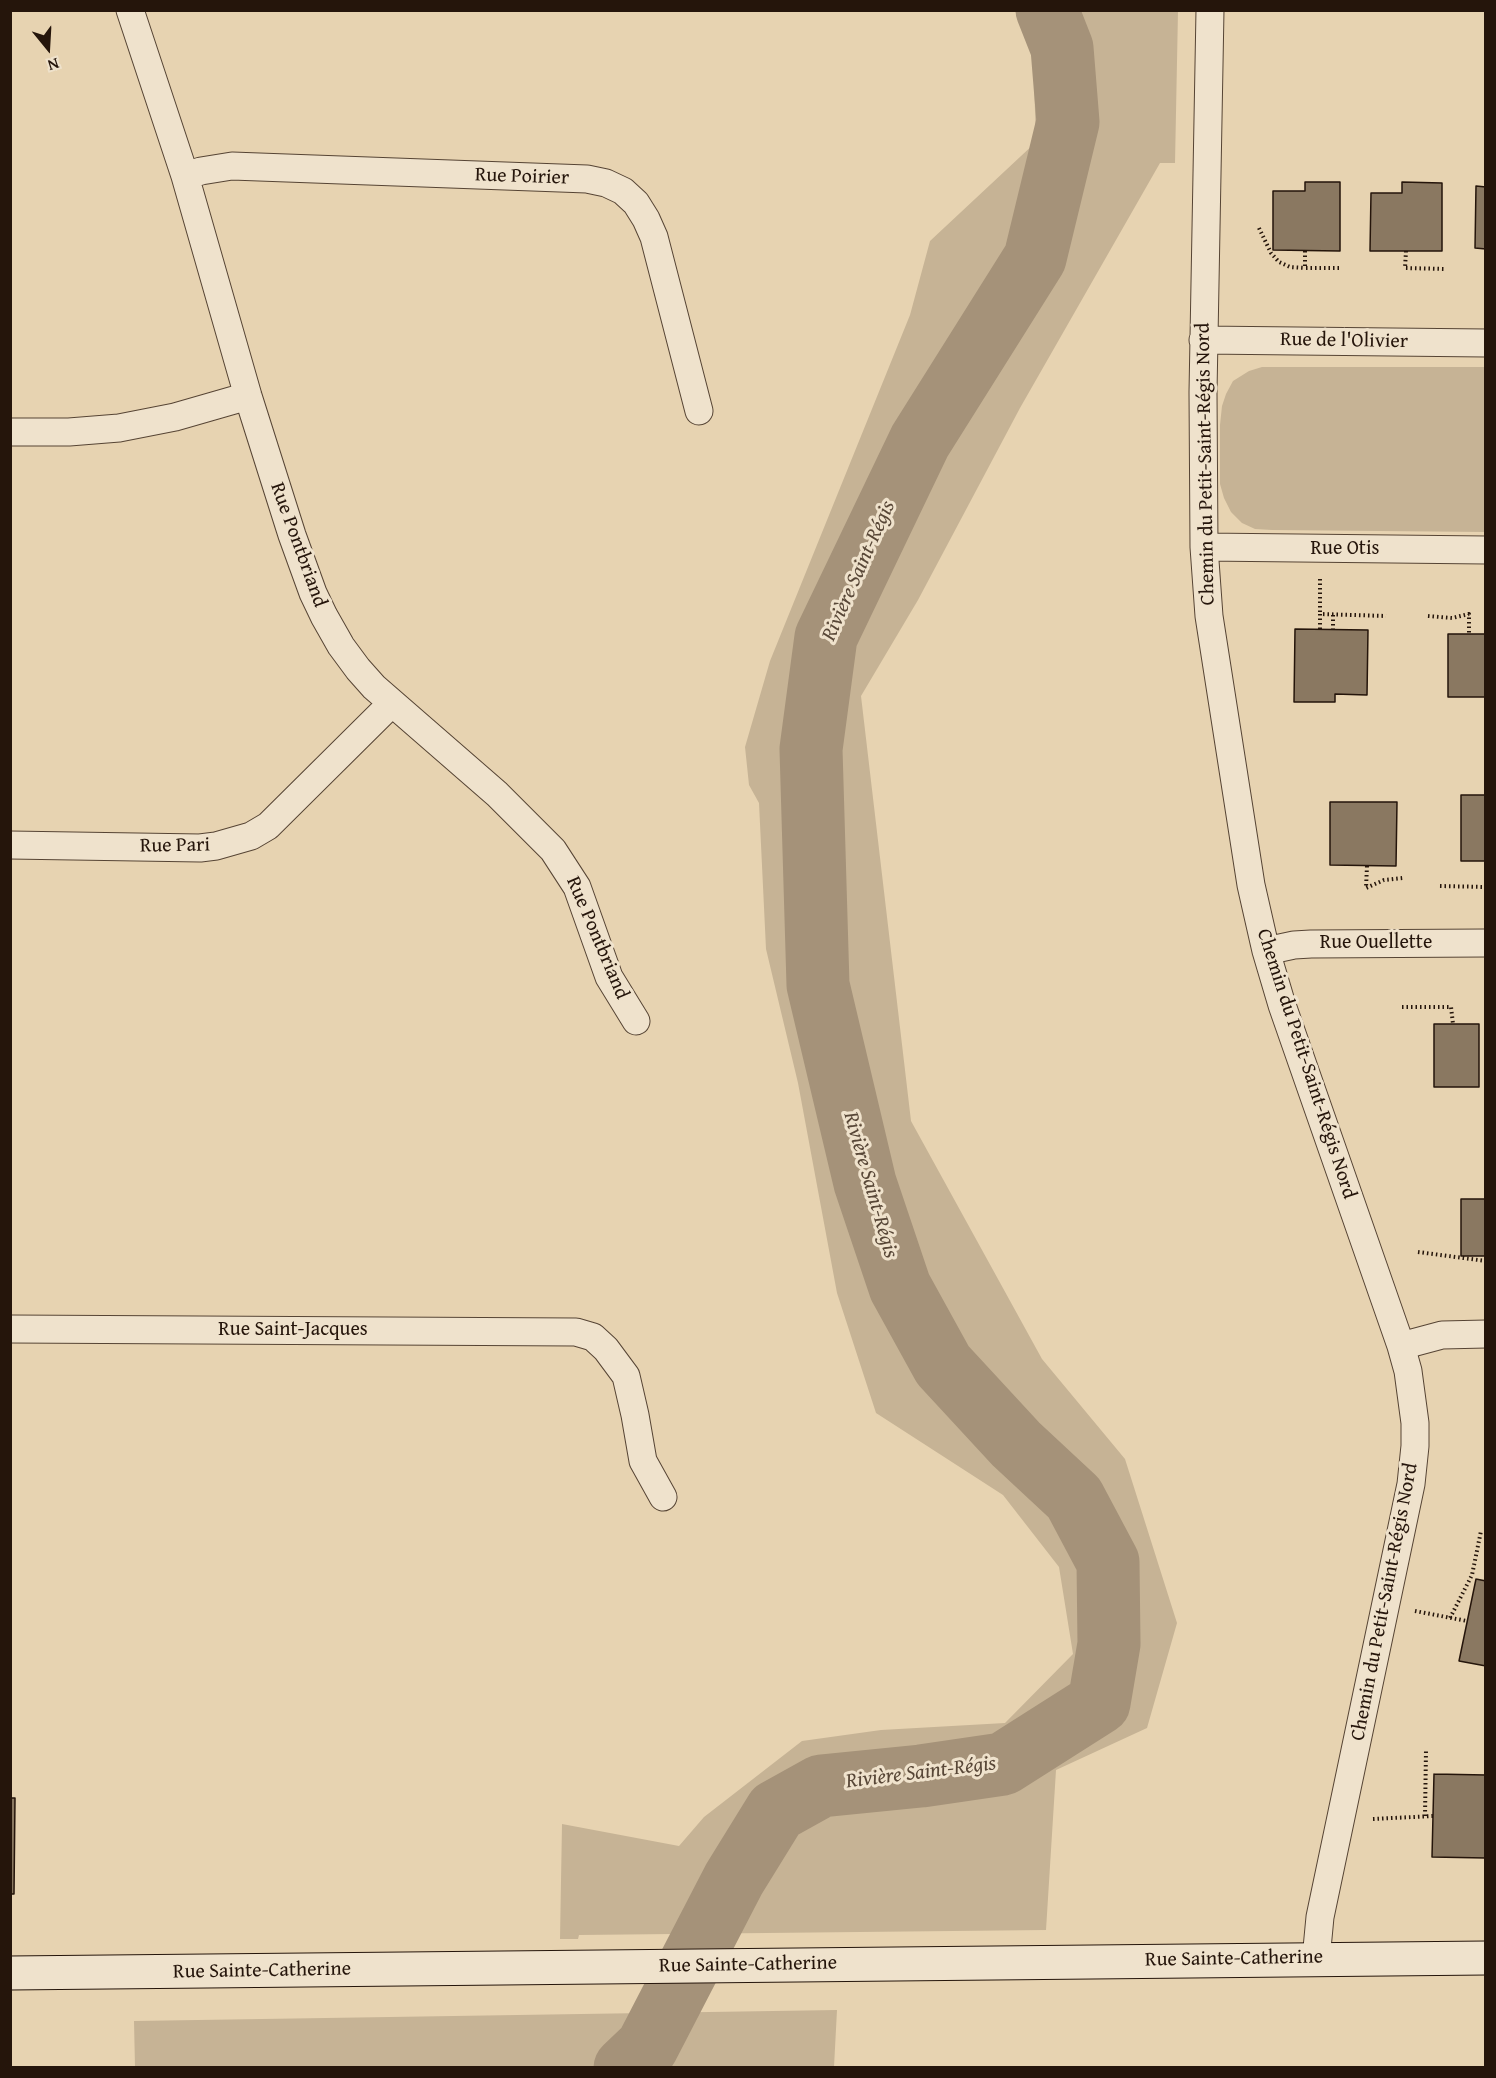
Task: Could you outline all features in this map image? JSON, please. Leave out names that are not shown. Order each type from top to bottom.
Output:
[{"type":"street","name":"Rue Pontbriand","points":[[130,10],[185,176],[248,396],[313,593],[341,646],[358,669],[392,703],[497,795],[553,850],[577,887],[609,977],[636,1021]]},
{"type":"street","name":"Chemin du Petit-Saint-Régis Nord","points":[[1210,10],[1203,340],[1204,547],[1209,616],[1251,885],[1266,951],[1282,1005],[1401,1346],[1412,1396],[1415,1446],[1411,1484],[1320,1917],[1316,1959]]},
{"type":"street","name":"Rue Poirier","points":[[185,176],[232,166],[587,179],[606,183],[623,191],[636,203],[654,237],[699,411]]},
{"type":"street","name":"Rue de l'Olivier","points":[[1203,340],[1485,343]]},
{"type":"street","points":[[10,432],[80,432],[119,428],[175,417],[248,396]]},
{"type":"street","name":"Rue Otis","points":[[1204,547],[1485,550]]},
{"type":"street","name":"Rue Pari","points":[[10,845],[200,848],[251,836],[268,826],[392,703]]},
{"type":"street","name":"Rue Ouellette","points":[[1266,951],[1311,944],[1485,943]]},
{"type":"street","name":"Rue Saint-Jacques","points":[[10,1329],[576,1332],[593,1337],[606,1349],[626,1376],[642,1461],[663,1497]]},
{"type":"street","points":[[1401,1346],[1442,1335],[1485,1334]]},
{"type":"street","name":"Rue Sainte-Catherine","points":[[10,1973],[1485,1958]]},
{"type":"path","points":[[1259,228],[1271,253],[1279,262],[1290,267],[1342,268]]},
{"type":"path","points":[[1305,251],[1305,268]]},
{"type":"path","points":[[1406,251],[1405,268],[1445,269]]},
{"type":"path","points":[[1320,629],[1320,614],[1386,616]]},
{"type":"path","points":[[1428,616],[1452,618],[1469,614],[1469,634]]},
{"type":"path","points":[[1333,615],[1333,629]]},
{"type":"path","points":[[1367,866],[1366,888],[1384,880],[1403,878]]},
{"type":"path","points":[[1440,886],[1485,887]]},
{"type":"path","points":[[1402,1007],[1451,1007],[1453,1024]]},
{"type":"path","points":[[1418,1252],[1485,1261]]},
{"type":"path","points":[[1450,1618],[1472,1575],[1481,1531]]},
{"type":"path","points":[[1385,1606],[1467,1621]]},
{"type":"path","points":[[1425,1816],[1426,1750]]},
{"type":"path","points":[[1340,1820],[1433,1816]]},
{"type":"shaded area","points":[[1015,11],[1178,11],[1175,163],[1160,163],[1020,408],[918,600],[861,696],[911,1121],[1042,1359],[1125,1459],[1177,1623],[1147,1728],[1056,1770],[1046,1930],[579,1935],[578,1939],[560,1939],[562,1824],[679,1846],[704,1817],[802,1741],[881,1730],[1005,1723],[1073,1654],[1059,1567],[1003,1495],[876,1413],[837,1293],[798,1083],[766,949],[759,803],[749,785],[745,747],[770,661],[910,315],[930,241],[1036,142],[1033,50]]},
{"type":"shaded area","points":[[1262,367],[1485,367],[1485,532],[1272,530],[1255,529],[1242,523],[1231,512],[1220,484],[1222,406],[1233,381],[1249,371]]},
{"type":"shaded area","points":[[837,2010],[834,2067],[135,2067],[134,2021]]},
{"type":"building","points":[[1305,182],[1340,182],[1340,251],[1273,250],[1273,191],[1305,191]]},
{"type":"building","points":[[1402,182],[1442,183],[1442,251],[1370,251],[1371,193],[1402,193]]},
{"type":"building","points":[[1476,186],[1486,187],[1486,249],[1475,248]]},
{"type":"building","points":[[1295,629],[1368,630],[1367,695],[1335,694],[1335,702],[1294,702]]},
{"type":"building","points":[[1448,634],[1486,634],[1486,697],[1448,697]]},
{"type":"building","points":[[1461,795],[1486,795],[1486,861],[1461,861]]},
{"type":"building","points":[[1330,802],[1397,802],[1396,866],[1330,865]]},
{"type":"building","points":[[1434,1024],[1479,1024],[1479,1087],[1434,1087]]},
{"type":"building","points":[[1461,1199],[1486,1199],[1486,1256],[1461,1256]]},
{"type":"building","points":[[1476,1579],[1486,1581],[1486,1666],[1459,1661]]},
{"type":"building","points":[[1434,1774],[1486,1775],[1486,1858],[1432,1857]]},
{"type":"building","points":[[10,1798],[15,1798],[14,1894],[10,1894]]},
{"type":"waterway","name":"Rivière Saint-Régis","points":[[625,2068],[647,2047],[734,1879],[776,1811],[821,1786],[921,1776],[1003,1764],[1099,1703],[1109,1644],[1108,1562],[1074,1498],[1016,1444],[943,1365],[900,1287],[865,1183],[818,985],[811,749],[826,637],[920,441],[1035,258],[1068,122],[1062,48],[1047,10]]}]
